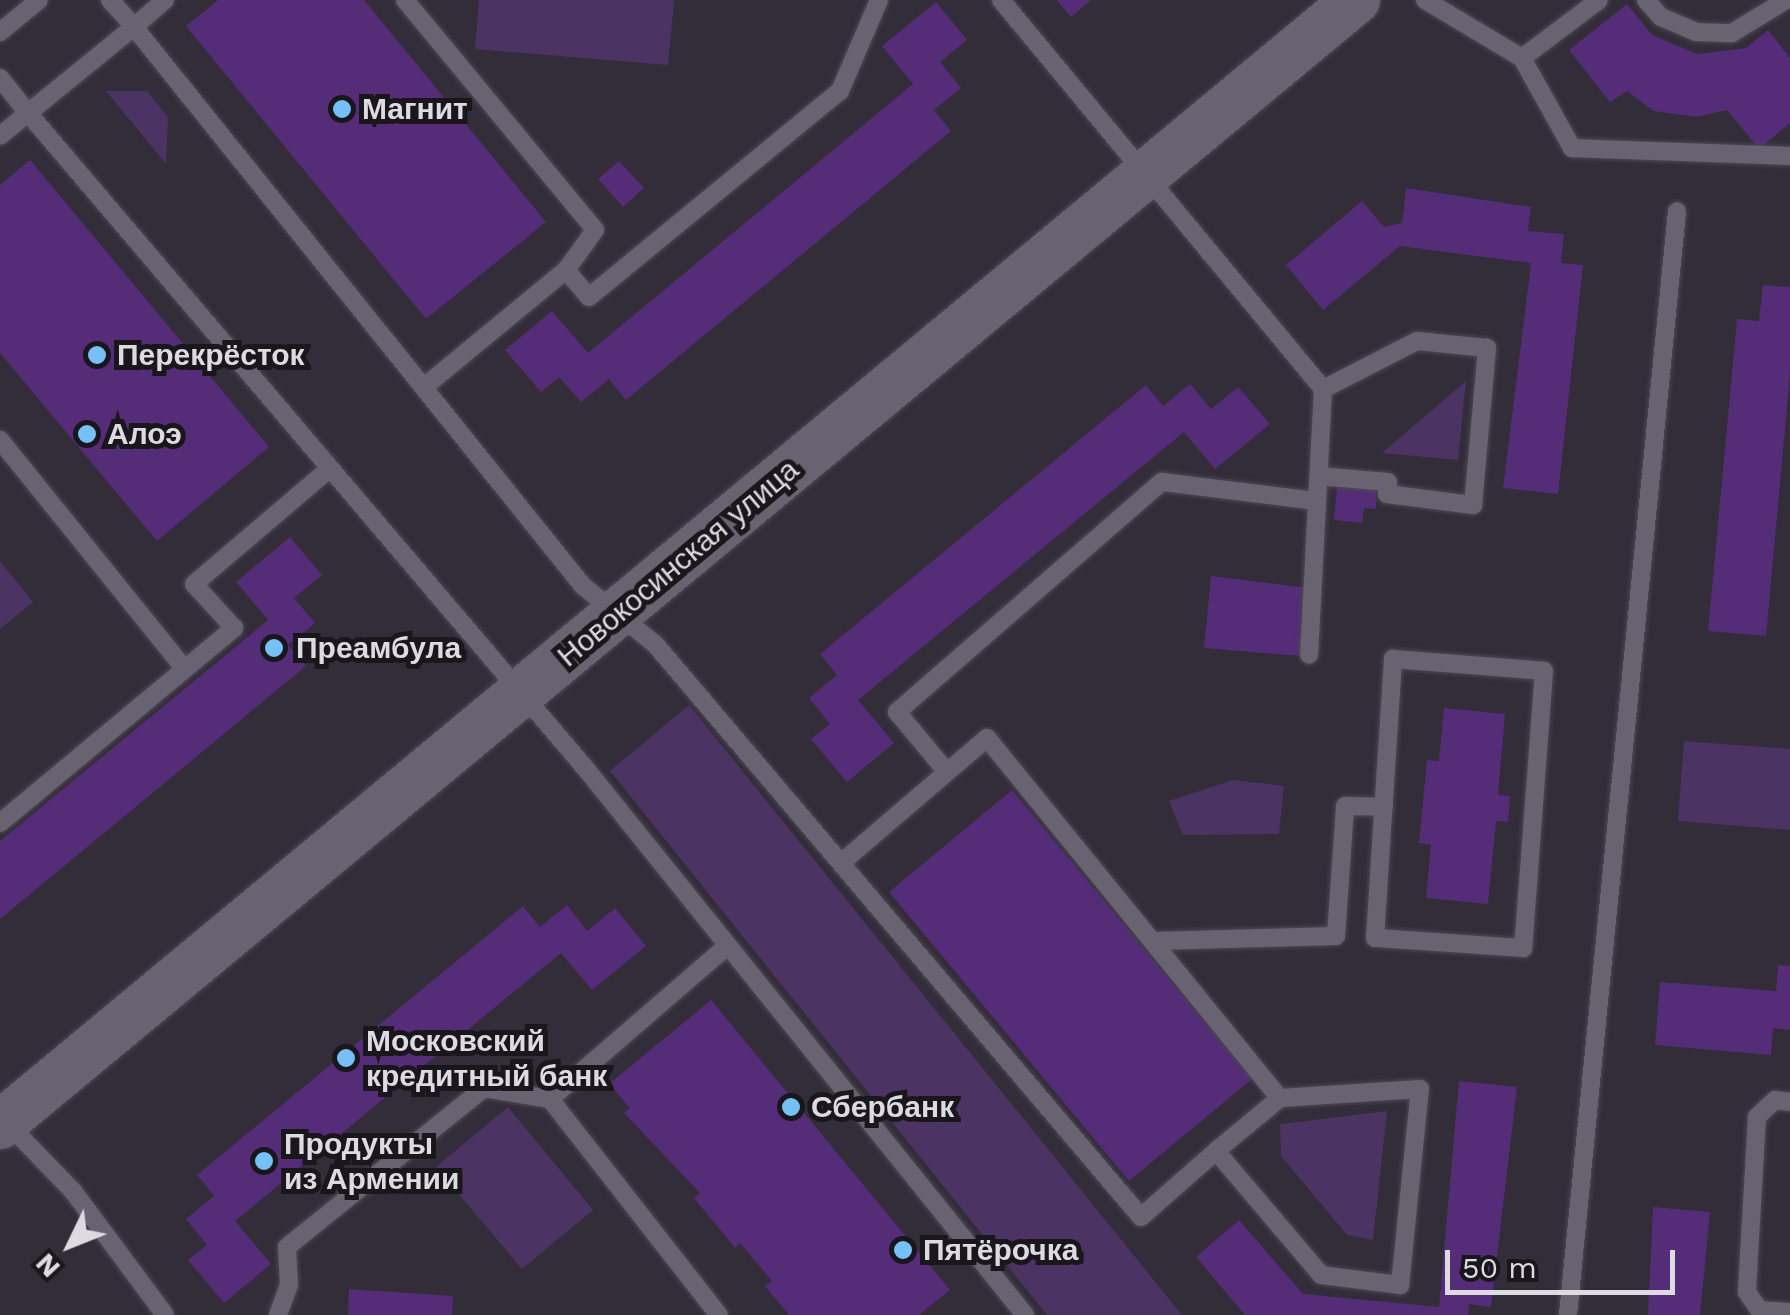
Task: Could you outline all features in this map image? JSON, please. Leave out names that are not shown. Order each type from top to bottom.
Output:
[{"type":"street","name":"Новокосинская улица","points":[[1,1121],[1356,0]]},
{"type":"lane","points":[[0,32],[40,0]]},
{"type":"lane","points":[[110,0],[584,586],[656,644],[1141,1217],[1216,1151],[1280,1098],[1420,1089],[1400,1284],[1321,1275],[1216,1151]]},
{"type":"lane","points":[[0,136],[165,0]]},
{"type":"lane","points":[[405,0],[595,230],[566,270],[424,387]]},
{"type":"lane","points":[[566,270],[588,296],[840,91],[879,0]]},
{"type":"lane","points":[[1001,0],[1144,179],[1323,389],[1309,655]]},
{"type":"lane","points":[[1425,0],[1522,58],[1572,148],[1790,156]]},
{"type":"lane","points":[[1522,58],[1598,0]]},
{"type":"lane","points":[[1646,0],[1661,16],[1696,32],[1732,33],[1786,0]]},
{"type":"lane","points":[[0,78],[520,694],[1025,1315]]},
{"type":"lane","points":[[1568,1315],[1677,210]]},
{"type":"lane","points":[[1318,476],[1388,482],[1387,494],[1473,505],[1487,348],[1417,341],[1323,389]]},
{"type":"lane","points":[[0,440],[186,668]]},
{"type":"lane","points":[[0,824],[234,628],[194,584],[328,470]]},
{"type":"lane","points":[[946,772],[897,712],[1162,482],[1317,501]]},
{"type":"lane","points":[[1393,659],[1544,671],[1523,948],[1375,938],[1384,807],[1393,659]]},
{"type":"lane","points":[[841,864],[987,738],[1280,1098]]},
{"type":"lane","points":[[1154,942],[1336,936],[1345,806],[1384,807]]},
{"type":"lane","points":[[550,1100],[725,948]]},
{"type":"lane","points":[[278,1315],[289,1285],[288,1247],[484,1088],[550,1100],[718,1315]]},
{"type":"lane","points":[[1790,1102],[1776,1100],[1757,1117],[1746,1292],[1759,1310],[1790,1312]]},
{"type":"lane","points":[[1,1121],[73,1191],[165,1315]]},
{"type":"shaded area","points":[[479,0],[674,0],[668,65],[475,49]]},
{"type":"shaded area","points":[[106,91],[147,91],[168,117],[166,164]]},
{"type":"shaded area","points":[[1466,381],[1458,460],[1382,453]]},
{"type":"shaded area","points":[[0,561],[33,602],[0,629]]},
{"type":"shaded area","points":[[689,705],[1182,1315],[1047,1315],[610,771]]},
{"type":"shaded area","points":[[1684,741],[1790,749],[1790,830],[1678,821]]},
{"type":"shaded area","points":[[1233,780],[1284,786],[1279,834],[1183,835],[1169,801]]},
{"type":"shaded area","points":[[508,1107],[593,1210],[522,1269],[436,1167]]},
{"type":"shaded area","points":[[1387,1111],[1373,1240],[1347,1235],[1281,1156],[1280,1124]]},
{"type":"building","points":[[218,0],[364,0],[546,222],[426,319],[186,26]]},
{"type":"building","points":[[1057,0],[1091,0],[1071,17]]},
{"type":"building","points":[[936,2],[967,40],[940,62],[961,88],[934,110],[951,131],[626,400],[609,379],[581,402],[559,377],[541,392],[505,350],[552,311],[588,353],[913,84],[882,46]]},
{"type":"building","points":[[1627,4],[1652,35],[1697,54],[1746,48],[1768,30],[1790,58],[1790,123],[1759,149],[1727,110],[1696,117],[1654,111],[1627,91],[1610,102],[1569,50]]},
{"type":"building","points":[[30,160],[269,447],[157,541],[0,353],[0,185]]},
{"type":"building","points":[[619,161],[644,188],[623,207],[598,179]]},
{"type":"building","points":[[1406,188],[1531,207],[1528,231],[1564,234],[1561,263],[1583,265],[1558,494],[1503,488],[1531,263],[1400,246],[1323,310],[1286,265],[1362,201],[1384,227],[1402,223]]},
{"type":"building","points":[[1763,285],[1790,287],[1790,374],[1766,636],[1708,631],[1737,319],[1759,321]]},
{"type":"building","points":[[1190,384],[1211,409],[1238,387],[1270,424],[1215,469],[1184,432],[858,700],[894,743],[847,782],[811,739],[830,724],[809,698],[837,675],[820,654],[1146,385],[1163,406]]},
{"type":"building","points":[[1337,486],[1377,490],[1376,509],[1364,508],[1362,523],[1334,520]]},
{"type":"building","points":[[290,537],[322,575],[294,598],[315,623],[288,645],[306,666],[0,919],[0,841],[268,620],[236,582]]},
{"type":"building","points":[[1211,576],[1308,588],[1300,656],[1204,648]]},
{"type":"building","points":[[1444,708],[1505,714],[1498,795],[1510,796],[1508,822],[1496,821],[1488,904],[1426,898],[1431,845],[1419,843],[1427,760],[1439,761]]},
{"type":"building","points":[[1012,790],[1252,1079],[1129,1181],[889,892]]},
{"type":"building","points":[[567,905],[587,931],[615,908],[646,946],[592,990],[561,953],[235,1221],[271,1264],[224,1303],[188,1260],[207,1245],[186,1219],[214,1196],[197,1175],[523,906],[540,927]]},
{"type":"building","points":[[1778,965],[1790,966],[1790,1030],[1773,1028],[1771,1055],[1655,1045],[1660,982],[1776,991]]},
{"type":"building","points":[[711,1000],[950,1290],[919,1315],[789,1315],[765,1286],[772,1281],[740,1243],[735,1248],[694,1198],[700,1193],[624,1113],[630,1108],[609,1084]]},
{"type":"building","points":[[1459,1081],[1517,1087],[1491,1307],[1469,1304],[1468,1315],[1245,1315],[1196,1257],[1239,1220],[1303,1294],[1439,1307]]},
{"type":"building","points":[[1653,1207],[1710,1212],[1700,1315],[1648,1315]]},
{"type":"building","points":[[349,1289],[453,1296],[452,1315],[348,1315]]},
{"type":"place","name":"Магнит","points":[[342,109]]},
{"type":"place","name":"Перекрёсток","points":[[97,355]]},
{"type":"place","name":"Алоэ","points":[[87,434]]},
{"type":"place","name":"Преамбула","points":[[274,648]]},
{"type":"place","name":"Московский кредитный банк","points":[[346,1058]]},
{"type":"place","name":"Сбербанк","points":[[791,1107]]},
{"type":"place","name":"Продукты из Армении","points":[[264,1161]]},
{"type":"place","name":"Пятёрочка","points":[[903,1250]]}]
